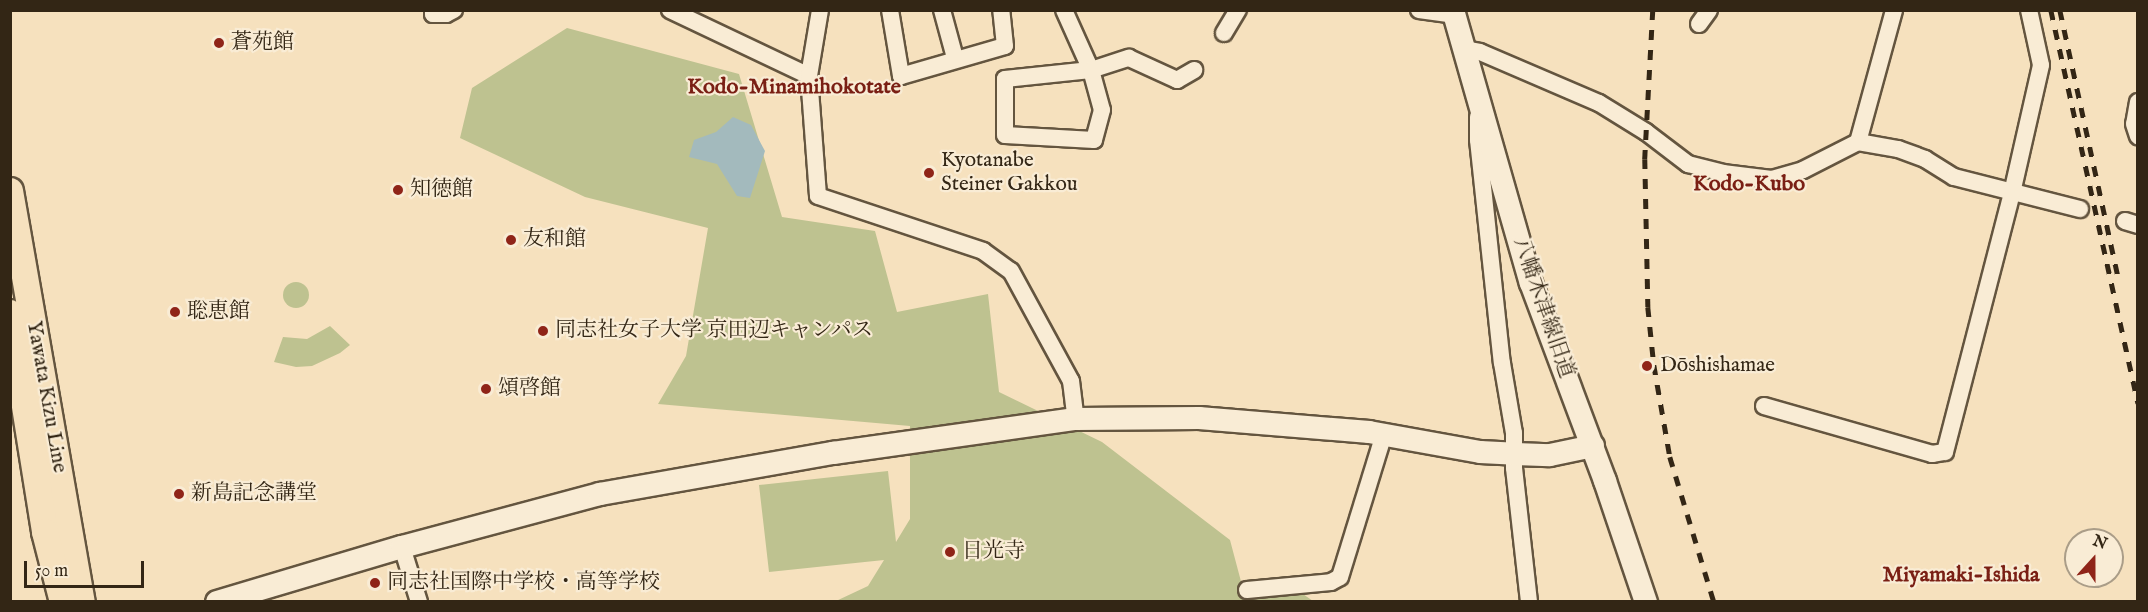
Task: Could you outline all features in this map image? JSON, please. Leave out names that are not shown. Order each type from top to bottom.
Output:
[{"type":"main road","name":"Yawata Kizu Line","points":[[10,191],[82,602]]},
{"type":"main road","name":"Yawata Kizu Line","points":[[10,313],[45,532],[63,602]]},
{"type":"street","points":[[433,10],[433,14],[454,10]]},
{"type":"street","points":[[670,10],[809,76]]},
{"type":"street","points":[[820,10],[809,76],[818,196],[983,251],[1011,272],[1071,381],[1076,419]]},
{"type":"street","points":[[890,10],[901,76],[955,58],[1005,46],[1001,10]]},
{"type":"street","points":[[942,10],[955,58]]},
{"type":"street","points":[[1064,10],[1091,70],[1102,110],[1094,141],[1005,135],[1005,79],[1091,70],[1129,58],[1177,80],[1194,70]]},
{"type":"street","points":[[1224,33],[1238,10]]},
{"type":"street","points":[[1419,10],[1453,13]]},
{"type":"street","points":[[1858,142],[1894,10]]},
{"type":"street","points":[[1764,406],[1932,454],[1945,452],[2012,193],[2041,65],[2029,10]]},
{"type":"street","name":"八幡木津線旧道","points":[[1453,13],[1531,283],[1593,446],[1646,602]]},
{"type":"street","points":[[1465,49],[1480,52],[1599,103],[1646,132],[1688,164],[1724,173],[1772,179],[1803,170],[1858,142],[1898,149],[1925,159],[1954,177],[2080,209]]},
{"type":"street","points":[[1479,98],[1478,140],[1515,454],[1514,468],[1529,602]]},
{"type":"street","points":[[2138,102],[2134,124],[2138,136]]},
{"type":"street","points":[[217,602],[402,547],[600,494],[833,453],[1076,419],[1199,418],[1384,434],[1480,452],[1515,454],[1550,454],[1593,446]]},
{"type":"street","points":[[1247,590],[1331,582],[1340,577],[1384,434]]},
{"type":"street","points":[[402,547],[419,602]]},
{"type":"green space","points":[[567,28],[739,74],[782,217],[875,231],[897,312],[988,294],[999,392],[1102,442],[1230,540],[1243,589],[1300,592],[1313,601],[836,601],[868,586],[884,560],[769,572],[759,485],[888,471],[896,542],[910,519],[910,426],[658,404],[686,356],[708,228],[585,197],[460,138],[472,88]]},
{"type":"green space","points":[[296,282],[305,286],[309,295],[305,304],[296,308],[287,304],[283,295],[287,286]]},
{"type":"green space","points":[[330,326],[350,345],[340,353],[312,366],[296,367],[274,362],[283,337],[307,339]]},
{"type":"water","points":[[733,117],[751,125],[765,151],[750,198],[737,196],[717,164],[689,157],[694,140],[716,132]]},
{"type":"railway","points":[[1653,10],[1645,159],[1648,307],[1654,365],[1670,457],[1714,602]]},
{"type":"railway","points":[[2051,10],[2138,404]]},
{"type":"railway","points":[[2060,10],[2119,280]]},
{"type":"place","name":"蒼苑館","points":[[219,43]]},
{"type":"place","name":"Kyotanabe Steiner Gakkou","points":[[929,173]]},
{"type":"place","name":"知徳館","points":[[398,190]]},
{"type":"place","name":"友和館","points":[[511,240]]},
{"type":"place","name":"聡恵館","points":[[175,312]]},
{"type":"place","name":"同志社女子大学 京田辺キャンパス","points":[[543,331]]},
{"type":"place","name":"Dōshishamae","points":[[1647,366]]},
{"type":"place","name":"頌啓館","points":[[486,389]]},
{"type":"place","name":"新島記念講堂","points":[[179,494]]},
{"type":"place","name":"日光寺","points":[[950,552]]},
{"type":"place","name":"同志社国際中学校・高等学校","points":[[375,583]]},
{"type":"district","name":"Kodo-Minamihokotate","points":[[794,88]]},
{"type":"district","name":"Kodo-Kubo","points":[[1749,185]]},
{"type":"district","name":"Miyamaki-Ishida","points":[[1961,576]]}]
